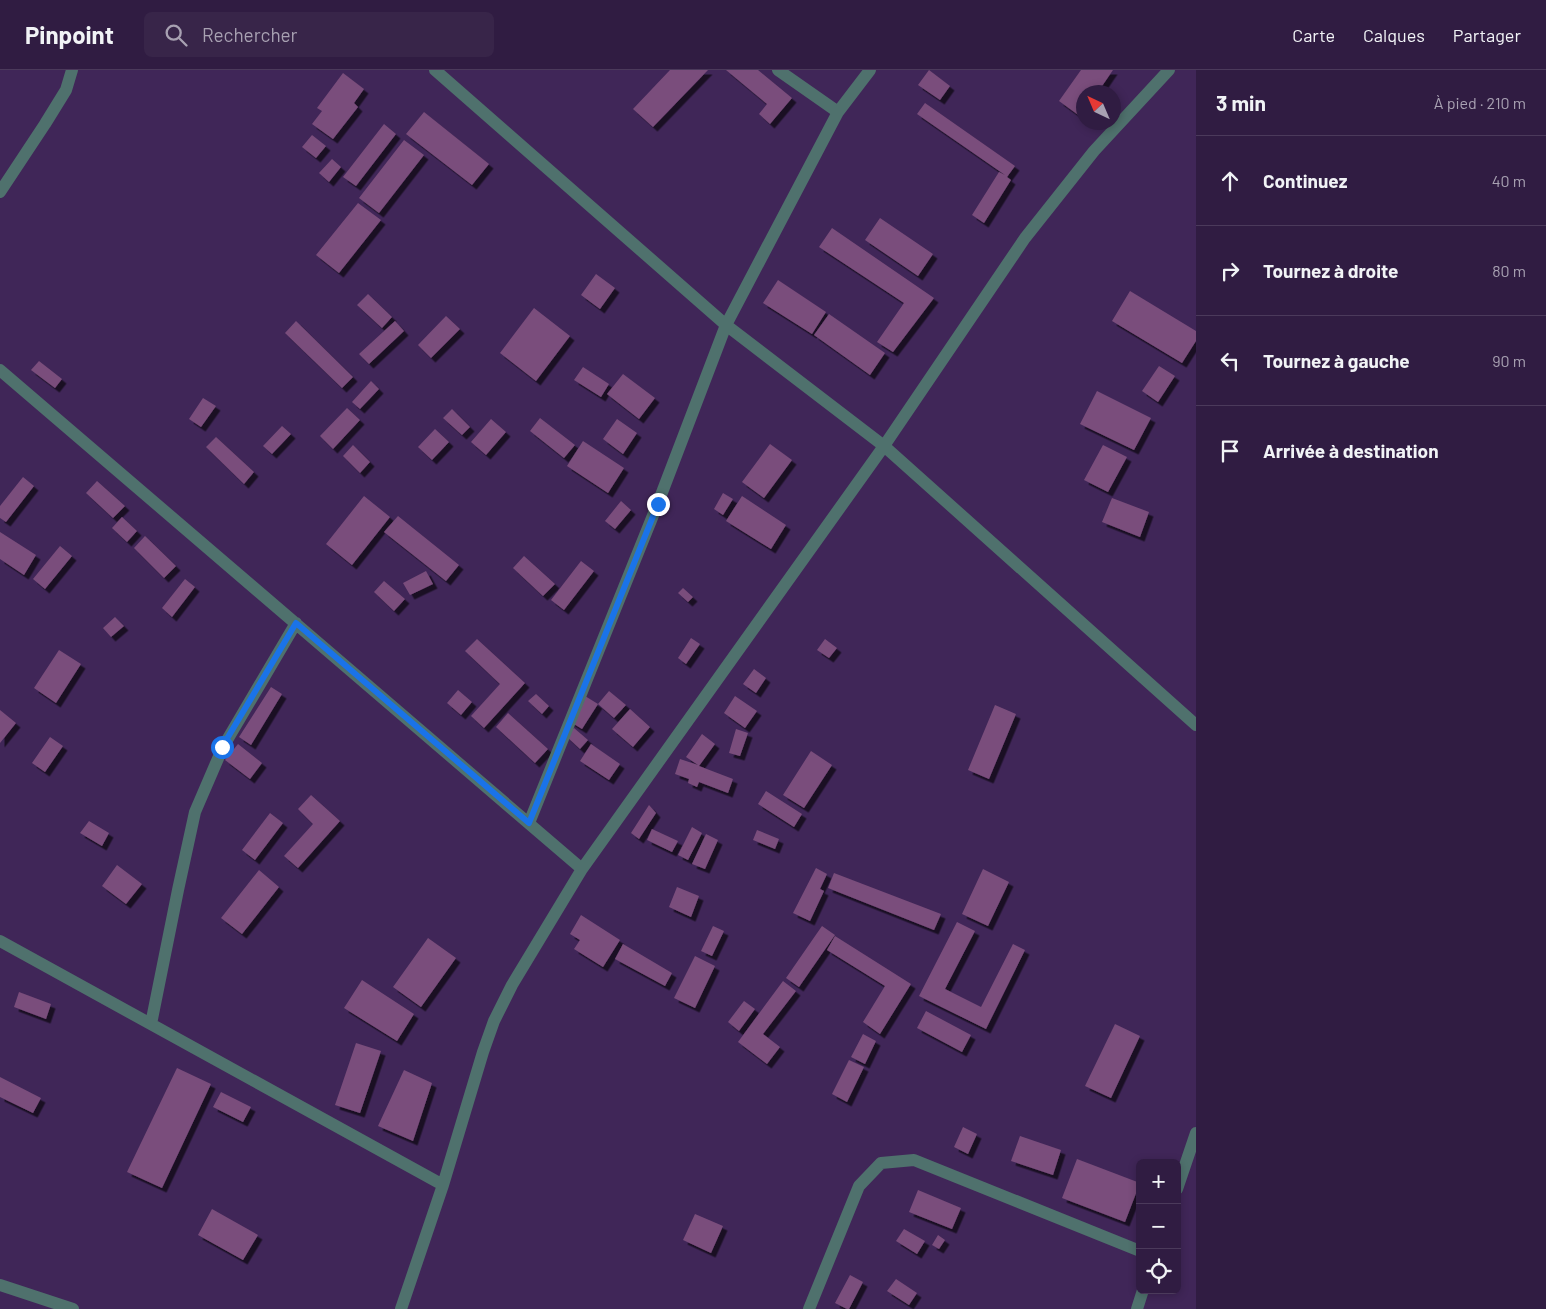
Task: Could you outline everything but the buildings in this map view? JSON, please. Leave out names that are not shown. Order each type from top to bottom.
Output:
[{"type":"street","points":[[0,192],[66,90],[72,70]]},
{"type":"street","points":[[435,70],[726,325],[884,446],[1196,725]]},
{"type":"street","points":[[778,70],[838,112]]},
{"type":"street","points":[[529,823],[658,504],[726,325],[838,112],[870,70]]},
{"type":"street","points":[[401,1309],[443,1184],[494,1021],[512,985],[582,869],[884,446],[1025,238],[1094,151],[1169,70]]},
{"type":"street","points":[[0,370],[582,869]]},
{"type":"street","points":[[151,1024],[195,812],[222,747],[296,623]]},
{"type":"street","points":[[0,942],[443,1184]]},
{"type":"street","points":[[1181,1177],[1196,1133]]},
{"type":"street","points":[[809,1309],[858,1186],[881,1163],[914,1160],[1136,1249]]},
{"type":"street","points":[[0,1285],[73,1309]]},
{"type":"street","points":[[1137,1309],[1142,1294]]},
{"type":"route","points":[[222,747],[296,623],[529,823],[658,504]]}]
